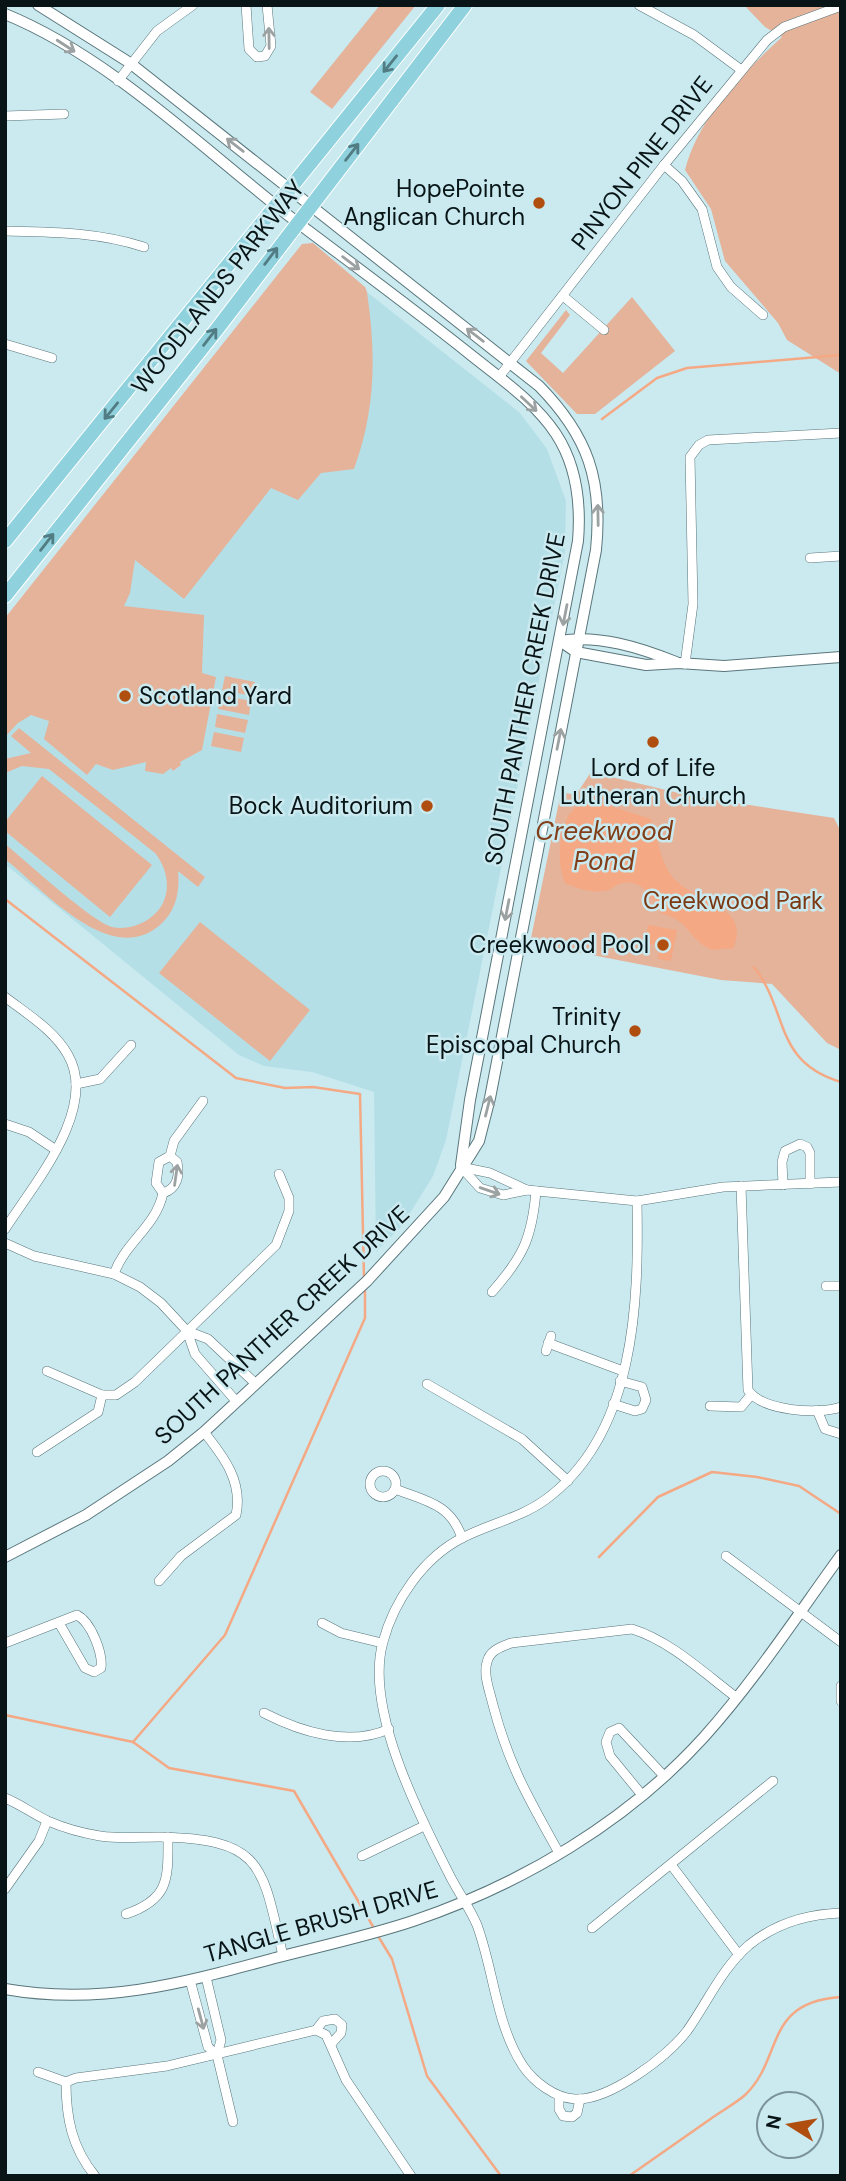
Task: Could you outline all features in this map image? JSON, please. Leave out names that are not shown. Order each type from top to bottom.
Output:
[{"type":"main road","name":"WOODLANDS PARKWAY","points":[[5,541],[192,312],[275,203],[438,5]]},
{"type":"main road","name":"WOODLANDS PARKWAY","points":[[5,596],[206,343],[296,222],[465,5]]},
{"type":"street","name":"SOUTH PANTHER CREEK DRIVE","points":[[5,1557],[101,1506],[204,1432],[363,1284],[436,1209],[479,1141],[491,1098],[599,522],[593,471],[573,426],[547,394],[511,362],[130,63],[38,5]]},
{"type":"street","points":[[118,81],[156,30],[193,5]]},
{"type":"street","points":[[246,5],[249,49],[257,57],[265,56],[271,46],[267,5]]},
{"type":"street","points":[[639,5],[694,35],[740,69]]},
{"type":"street","name":"PINYON PINE DRIVE","points":[[499,377],[740,69],[767,40],[784,27],[841,6]]},
{"type":"street","name":"SOUTH PANTHER CREEK DRIVE","points":[[5,14],[60,42],[118,81],[296,222],[499,377],[544,418],[568,454],[575,478],[580,521],[578,541],[472,1086],[461,1167]]},
{"type":"street","points":[[5,116],[64,114]]},
{"type":"street","points":[[664,165],[682,181],[702,209],[717,267],[732,287],[763,315]]},
{"type":"street","points":[[5,231],[98,235],[144,247]]},
{"type":"street","points":[[563,296],[604,330]]},
{"type":"street","points":[[5,344],[52,358]]},
{"type":"street","points":[[682,663],[693,604],[690,457],[699,444],[708,440],[841,433]]},
{"type":"street","points":[[810,558],[841,556]]},
{"type":"street","points":[[560,641],[579,637],[627,646],[682,663]]},
{"type":"street","points":[[560,641],[576,652],[646,665],[682,663],[733,666],[841,657]]},
{"type":"street","points":[[5,997],[45,1027],[65,1050],[74,1068],[76,1084],[72,1116],[56,1150],[5,1229]]},
{"type":"street","points":[[76,1084],[100,1079],[131,1045]]},
{"type":"street","points":[[163,1193],[156,1183],[159,1162],[170,1156],[174,1141],[204,1101]]},
{"type":"street","points":[[5,1124],[29,1132],[56,1150]]},
{"type":"street","points":[[783,1185],[782,1162],[785,1151],[800,1144],[807,1147],[810,1153],[810,1184]]},
{"type":"street","points":[[114,1274],[128,1247],[157,1213],[163,1193],[173,1188],[177,1181],[177,1163],[170,1156]]},
{"type":"street","points":[[461,1167],[480,1188],[503,1195],[531,1190],[637,1201],[741,1185],[841,1182]]},
{"type":"street","points":[[461,1167],[490,1173],[531,1190]]},
{"type":"street","points":[[47,1371],[102,1395],[116,1395],[135,1382],[264,1260],[283,1234],[289,1198],[279,1174]]},
{"type":"street","points":[[741,1185],[745,1377],[751,1395],[772,1406],[817,1410],[837,1408]]},
{"type":"street","points":[[492,1292],[527,1246],[533,1222],[531,1190]]},
{"type":"street","points":[[637,1201],[636,1297],[623,1370],[613,1404],[590,1453],[568,1480],[531,1509],[462,1538],[432,1560],[408,1588],[382,1643],[380,1677],[389,1729],[424,1826],[475,1920],[511,2042],[529,2073],[559,2096],[576,2099],[609,2092],[684,2035],[738,1955],[757,1940],[804,1918],[841,1913]]},
{"type":"street","points":[[5,1243],[34,1256],[114,1274],[161,1303],[187,1331],[195,1354],[236,1401]]},
{"type":"street","points":[[827,1286],[841,1286]]},
{"type":"street","points":[[187,1331],[208,1339],[255,1383]]},
{"type":"street","points":[[548,1343],[623,1370]]},
{"type":"street","points":[[613,1404],[635,1411],[642,1409],[646,1400],[642,1387],[620,1381]]},
{"type":"street","points":[[427,1384],[523,1439],[568,1480]]},
{"type":"street","points":[[37,1452],[98,1412],[102,1395]]},
{"type":"street","points":[[710,1406],[741,1407],[751,1395]]},
{"type":"street","points":[[817,1410],[825,1429],[841,1434]]},
{"type":"street","points":[[159,1581],[181,1556],[236,1515],[240,1497],[235,1482],[218,1450],[204,1432]]},
{"type":"street","points":[[396,1489],[449,1511],[457,1522],[462,1538]]},
{"type":"street","name":"TANGLE BRUSH DRIVE","points":[[5,1989],[74,1997],[143,1990],[206,1977],[377,1932],[463,1902],[559,1853],[608,1822],[642,1796],[704,1738],[737,1698],[841,1555]]},
{"type":"street","points":[[726,1556],[841,1642]]},
{"type":"street","points":[[5,1643],[77,1615],[84,1619],[102,1658],[101,1668],[94,1672],[85,1668],[60,1623]]},
{"type":"street","points":[[322,1623],[341,1633],[382,1643]]},
{"type":"street","points":[[559,1853],[509,1759],[487,1679],[486,1663],[493,1651],[511,1643],[632,1629],[648,1634],[668,1647],[737,1698]]},
{"type":"street","points":[[841,1686],[841,1701]]},
{"type":"street","points":[[264,1713],[283,1723],[348,1738],[361,1739],[389,1729]]},
{"type":"street","points":[[642,1796],[610,1756],[606,1742],[610,1732],[619,1728],[664,1776]]},
{"type":"street","points":[[592,1928],[773,1781]]},
{"type":"street","points":[[5,1798],[47,1821],[100,1836],[129,1839],[168,1837],[217,1843],[236,1849],[251,1859],[265,1882],[283,1956]]},
{"type":"street","points":[[5,1889],[39,1841],[47,1821]]},
{"type":"street","points":[[362,1856],[424,1826]]},
{"type":"street","points":[[126,1913],[159,1896],[167,1878],[168,1837]]},
{"type":"street","points":[[671,1866],[738,1955]]},
{"type":"street","points":[[206,1977],[220,2040],[217,2055],[233,2122]]},
{"type":"street","points":[[190,1980],[208,2047],[217,2055]]},
{"type":"street","points":[[38,2072],[66,2082],[76,2078],[167,2066],[316,2030],[323,2021],[335,2019],[342,2025],[341,2033],[331,2044]]},
{"type":"street","points":[[316,2030],[326,2035],[346,2080],[411,2176]]},
{"type":"street","points":[[66,2082],[69,2127],[78,2149],[95,2176]]},
{"type":"street","points":[[559,2096],[559,2109],[568,2116],[577,2113],[576,2099]]},
{"type":"shaded area","points":[[367,292],[520,413],[547,449],[566,501],[565,552],[446,1140],[433,1176],[402,1226],[376,1252],[374,1092],[312,1072],[264,1066],[239,1055],[5,864],[5,635],[324,347]]},
{"type":"green space","points":[[380,5],[416,5],[332,109],[310,92]]},
{"type":"green space","points":[[744,5],[841,5],[841,374],[787,340],[778,323],[725,261],[711,209],[685,170],[700,132],[711,114],[737,81],[782,37],[765,27]]},
{"type":"green space","points":[[313,243],[365,287],[367,292],[372,337],[372,381],[367,425],[354,469],[321,473],[298,500],[271,488],[184,599],[135,560],[130,593],[124,606],[204,615],[202,673],[216,677],[202,750],[180,762],[181,765],[173,771],[171,768],[163,774],[145,771],[146,762],[113,770],[96,764],[87,775],[44,739],[49,721],[31,715],[18,723],[5,737],[5,618],[302,244]]},
{"type":"green space","points":[[632,297],[675,351],[595,414],[577,414],[526,361],[566,310],[570,315],[541,353],[563,373]]},
{"type":"green space","points":[[225,676],[255,682],[252,696],[222,690]]},
{"type":"green space","points":[[221,695],[251,701],[249,715],[218,709]]},
{"type":"green space","points":[[217,714],[248,720],[245,733],[215,727]]},
{"type":"green space","points":[[19,728],[205,877],[198,887],[178,871],[176,901],[170,914],[160,925],[141,936],[120,937],[99,931],[58,905],[5,859],[5,844],[74,903],[112,927],[134,926],[148,920],[163,903],[167,890],[162,864],[155,853],[49,769],[22,766],[5,773],[5,759],[31,753],[11,736]]},
{"type":"green space","points":[[214,732],[244,738],[241,752],[211,746]]},
{"type":"green space","name":"Creekwood Park","points":[[591,772],[691,796],[834,818],[841,832],[841,1050],[827,1043],[772,984],[721,980],[530,943],[561,792],[576,795]]},
{"type":"green space","points":[[42,776],[152,865],[110,917],[5,831],[5,822]]},
{"type":"green space","points":[[200,922],[310,1010],[270,1061],[159,973]]},
{"type":"water","name":"Creekwood Pond","points":[[594,801],[651,819],[661,855],[671,875],[691,892],[717,905],[735,922],[737,934],[733,949],[713,950],[706,947],[677,920],[661,913],[650,895],[633,883],[619,884],[609,890],[592,891],[565,883],[560,855],[564,825],[576,808]]},
{"type":"water","name":"Creekwood Pool","points":[[648,925],[677,930],[671,961],[658,959],[660,946],[645,943]]},
{"type":"waterway","points":[[602,419],[657,378],[687,368],[841,355]]},
{"type":"waterway","points":[[5,899],[236,1078],[285,1088],[313,1087],[360,1094],[364,1279]]},
{"type":"waterway","points":[[754,967],[765,984],[793,1048],[804,1062],[819,1073],[841,1082]]},
{"type":"waterway","points":[[5,1715],[133,1742],[225,1635],[365,1318],[365,1289]]},
{"type":"waterway","points":[[599,1557],[658,1497],[712,1472],[757,1477],[799,1486],[841,1514]]},
{"type":"waterway","points":[[133,1742],[169,1768],[294,1791],[375,1930]]},
{"type":"waterway","points":[[378,1936],[392,1959],[427,2076],[501,2176]]},
{"type":"waterway","points":[[629,2176],[745,2095],[757,2080],[778,2034],[787,2020],[799,2009],[816,2001],[841,1997]]},
{"type":"place","name":"HopePointe Anglican Church","points":[[539,203]]},
{"type":"place","name":"Scotland Yard","points":[[125,696]]},
{"type":"place","name":"Lord of Life Lutheran Church","points":[[653,742]]},
{"type":"place","name":"Bock Auditorium","points":[[427,806]]},
{"type":"place","name":"Creekwood Pool","points":[[663,945]]},
{"type":"place","name":"Trinity Episcopal Church","points":[[635,1031]]}]
